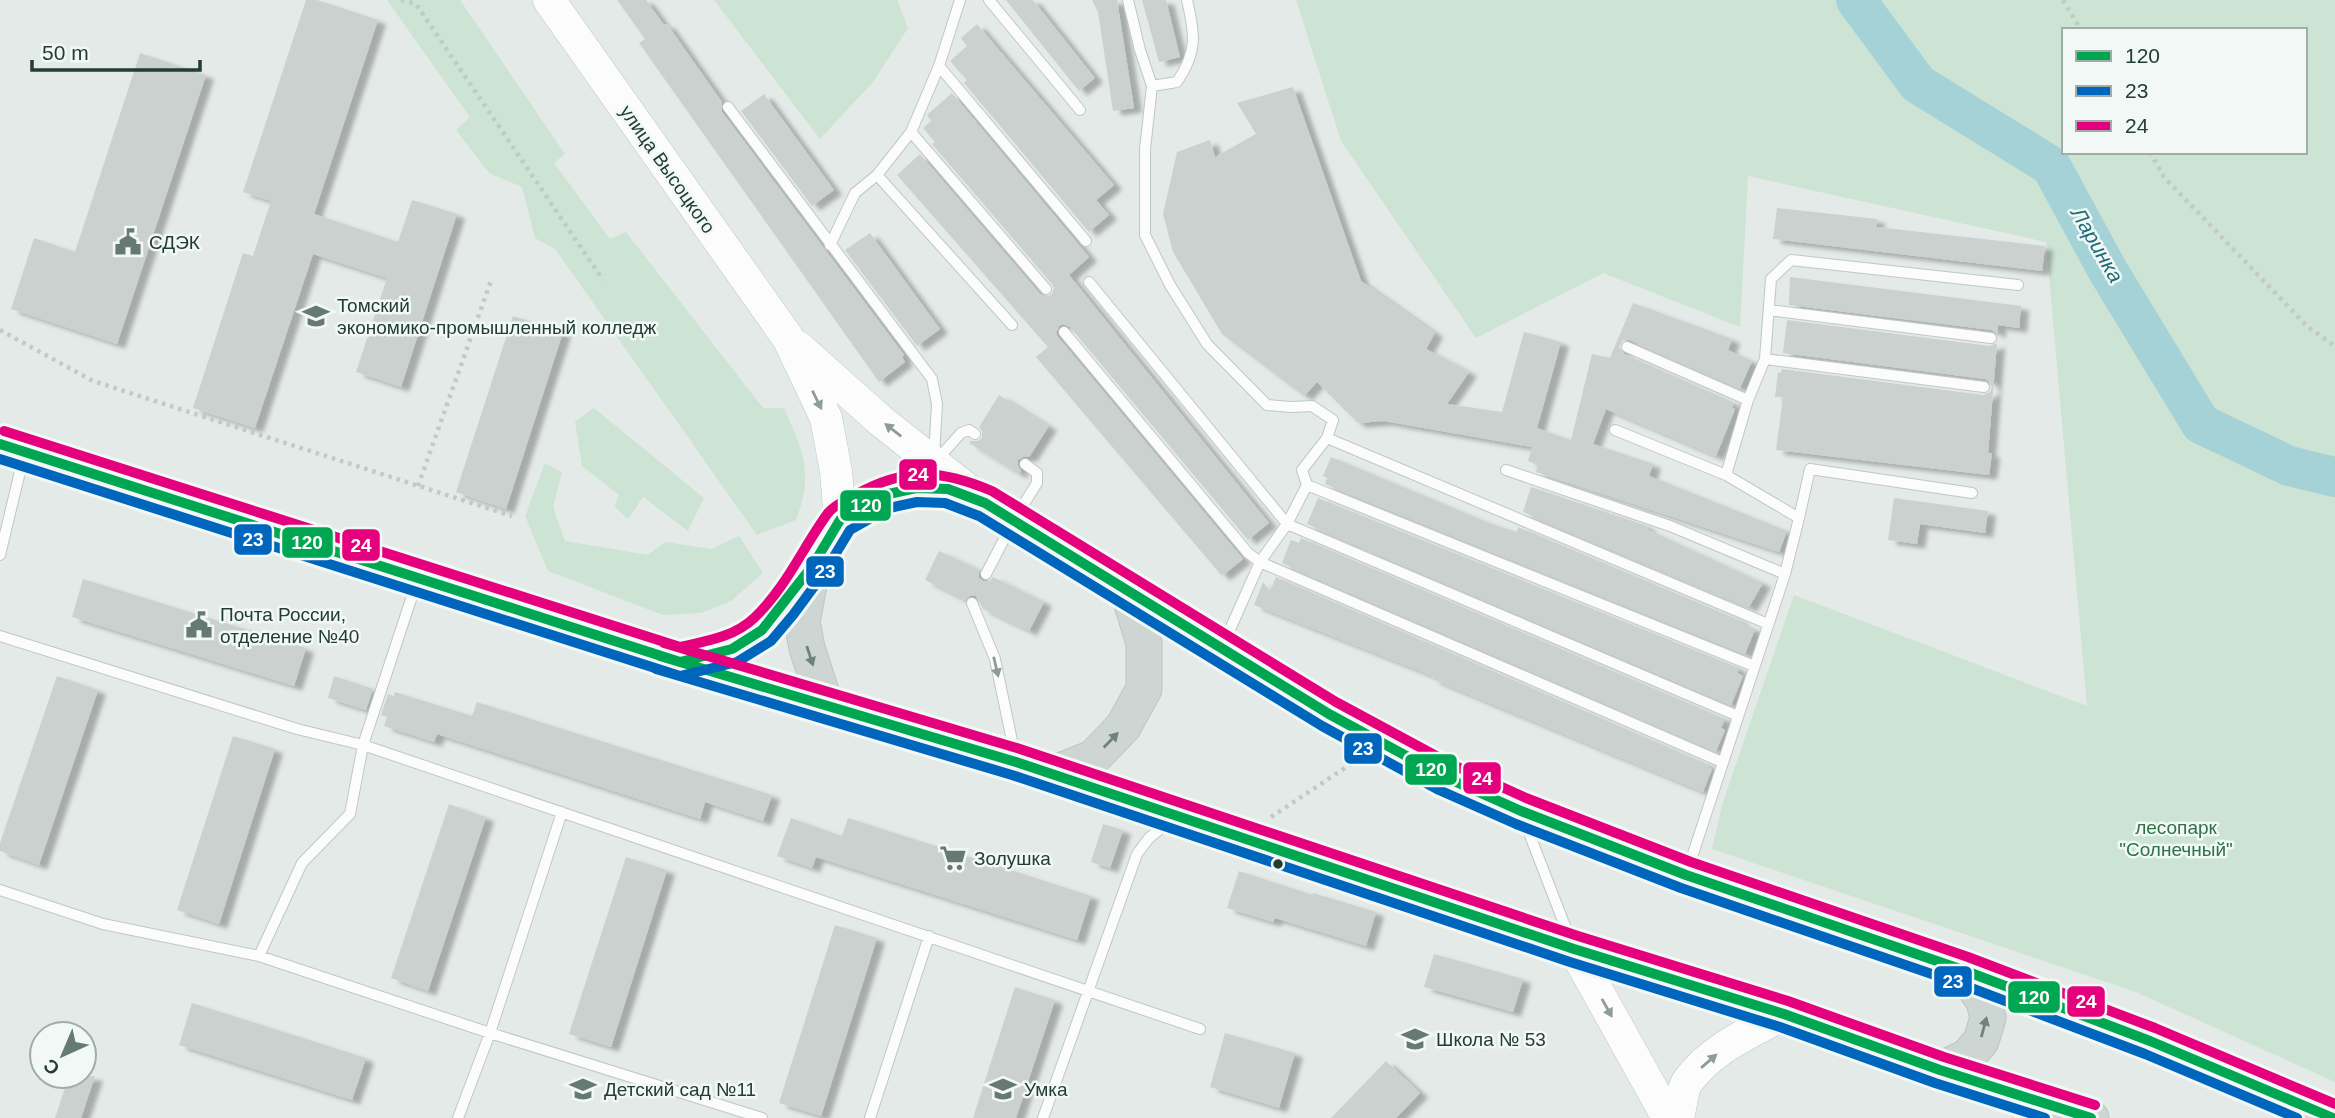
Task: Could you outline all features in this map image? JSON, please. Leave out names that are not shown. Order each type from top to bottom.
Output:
[{"type":"main road","name":"улица Высоцкого","points":[[549,0],[788,338],[826,418],[836,471],[840,520]]},
{"type":"main road","name":"улица Высоцкого","points":[[788,338],[881,421],[1000,512]]},
{"type":"main road","points":[[12,448],[680,662],[1016,762],[1574,949],[1784,1014],[1940,1070],[2091,1118]]},
{"type":"main road","points":[[680,662],[732,649],[762,629],[813,565],[840,520],[884,495],[916,488],[948,489],[1000,512],[1221,650],[1369,738],[1445,778],[1686,875],[1963,970],[2150,1041],[2333,1118]]},
{"type":"main road","points":[[813,565],[802,622],[807,648],[826,707]]},
{"type":"main road","points":[[1053,774],[1093,758],[1123,727],[1144,689],[1144,643],[1128,591]]},
{"type":"main road","points":[[1574,949],[1668,1118]]},
{"type":"main road","points":[[1940,1070],[1967,1057],[1980,1041],[1988,1018],[1984,1001],[1963,970]]},
{"type":"main road","points":[[1678,1118],[1686,1082],[1733,1041],[1784,1014]]},
{"type":"lane","points":[[830,245],[855,193],[877,175],[911,132],[939,66],[960,0]]},
{"type":"lane","points":[[989,0],[1080,110]]},
{"type":"lane","points":[[1128,0],[1152,86],[1145,149],[1145,235],[1170,285],[1207,344],[1267,405],[1312,406],[1333,420],[1327,438],[1302,470],[1307,485],[1287,524],[1260,562],[1221,650]]},
{"type":"lane","points":[[1152,86],[1177,82],[1189,65],[1195,33],[1187,0]]},
{"type":"lane","points":[[939,66],[1086,241]]},
{"type":"lane","points":[[728,107],[932,379],[937,404],[934,463]]},
{"type":"lane","points":[[911,132],[1046,289]]},
{"type":"lane","points":[[877,175],[1012,325]]},
{"type":"lane","points":[[1726,475],[1748,400],[1765,359],[1771,279],[1791,260],[2018,285]]},
{"type":"lane","points":[[1089,282],[1287,524],[1738,716]]},
{"type":"lane","points":[[1769,310],[1991,338]]},
{"type":"lane","points":[[1064,332],[1248,553],[1260,562],[1722,762]]},
{"type":"lane","points":[[1627,347],[1748,400]]},
{"type":"lane","points":[[1765,359],[1984,387]]},
{"type":"lane","points":[[934,463],[961,433],[969,430],[975,433]]},
{"type":"lane","points":[[1615,430],[1726,475],[1799,518]]},
{"type":"lane","points":[[1327,438],[1768,624]]},
{"type":"lane","points":[[0,555],[12,448]]},
{"type":"lane","points":[[986,574],[1000,512],[1039,478],[1037,473],[1025,464]]},
{"type":"lane","points":[[1686,875],[1785,574],[1810,469],[1972,493]]},
{"type":"lane","points":[[1506,470],[1670,526],[1785,574]]},
{"type":"lane","points":[[1307,485],[1754,666]]},
{"type":"lane","points":[[259,956],[302,863],[350,814],[363,745],[418,578]]},
{"type":"lane","points":[[972,604],[995,659],[1016,762]]},
{"type":"lane","points":[[0,636],[297,729],[363,745],[1200,1029]]},
{"type":"lane","points":[[1521,810],[1574,949]]},
{"type":"lane","points":[[458,1118],[490,1033],[562,812]]},
{"type":"lane","points":[[1043,1118],[1137,854],[1160,827],[1181,817]]},
{"type":"lane","points":[[0,890],[103,924],[259,956],[490,1033],[762,1118]]},
{"type":"lane","points":[[870,1118],[929,936]]},
{"type":"path","points":[[401,0],[416,4],[603,280]]},
{"type":"path","points":[[2063,0],[2080,28]]},
{"type":"path","points":[[2151,154],[2164,177],[2308,327],[2335,346]]},
{"type":"path","points":[[418,486],[491,281]]},
{"type":"path","points":[[0,330],[93,381],[512,516]]},
{"type":"path","points":[[1264,822],[1358,759]]},
{"type":"green space","points":[[387,0],[460,0],[565,154],[554,163],[610,239],[626,232],[763,408],[784,408],[804,462],[804,488],[796,520],[757,535],[555,249],[535,238],[522,187],[489,173],[456,130],[470,117]]},
{"type":"green space","points":[[714,0],[897,0],[908,28],[873,82],[820,139]]},
{"type":"green space","name":"лесопарк \"Солнечный\"","points":[[1296,0],[2335,0],[2335,1082],[2136,992],[1712,849],[1723,802],[1794,595],[2087,706],[2046,242],[1748,176],[1740,327],[1603,273],[1476,338],[1341,141]]},
{"type":"green space","points":[[594,408],[704,498],[688,531],[643,497],[628,519],[614,506],[619,495],[582,466],[575,422]]},
{"type":"green space","points":[[545,463],[562,472],[553,507],[565,541],[648,555],[665,542],[712,549],[739,536],[763,573],[731,601],[701,613],[663,615],[548,571],[525,516]]},
{"type":"building","points":[[306,0],[317,0],[378,20],[314,214],[398,242],[412,200],[457,214],[401,387],[356,372],[387,278],[313,254],[255,428],[193,408],[243,253],[253,256],[271,201],[243,192]]},
{"type":"building","points":[[617,0],[646,0],[664,25],[667,24],[722,102],[722,112],[904,355],[902,357],[905,362],[879,382],[639,43],[645,39]]},
{"type":"building","points":[[1006,0],[1033,0],[1095,78],[1079,91]]},
{"type":"building","points":[[1092,0],[1117,0],[1134,108],[1113,111],[1098,12]]},
{"type":"building","points":[[1142,0],[1166,0],[1180,57],[1159,62]]},
{"type":"building","points":[[977,24],[1114,185],[1096,200],[1109,215],[1089,232],[964,83],[967,80],[950,61],[967,46],[961,38]]},
{"type":"building","points":[[140,53],[206,75],[117,344],[11,309],[34,238],[75,252]]},
{"type":"building","points":[[1293,87],[1361,281],[1435,333],[1426,349],[1469,372],[1447,404],[1502,412],[1524,332],[1561,342],[1537,428],[1571,440],[1592,354],[1610,358],[1633,303],[1732,339],[1728,350],[1752,361],[1740,388],[1630,340],[1623,340],[1619,347],[1624,354],[1734,403],[1732,408],[1735,409],[1716,456],[1606,409],[1593,444],[1653,464],[1649,476],[1787,531],[1779,552],[1536,472],[1538,465],[1528,461],[1532,447],[1384,421],[1358,423],[1317,382],[1304,396],[1222,334],[1173,252],[1163,214],[1177,152],[1210,140],[1215,157],[1256,134],[1237,103]]},
{"type":"building","points":[[952,93],[1089,257],[1069,275],[1269,523],[1248,540],[1070,327],[1063,324],[1059,326],[1056,333],[1058,337],[1243,559],[1222,576],[1036,357],[1048,347],[897,175],[920,154],[1040,294],[1047,297],[1052,294],[1052,284],[932,144],[935,142],[923,128],[931,121],[927,115]]},
{"type":"building","points":[[764,94],[834,190],[812,206],[741,111]]},
{"type":"building","points":[[1777,208],[1877,219],[1876,227],[2045,246],[2042,271],[1773,239]]},
{"type":"building","points":[[870,233],[940,329],[917,346],[845,250]]},
{"type":"building","points":[[1790,277],[2021,306],[2019,328],[1998,325],[1998,334],[1992,330],[1789,305]]},
{"type":"building","points":[[513,316],[563,332],[506,509],[456,492]]},
{"type":"building","points":[[1787,320],[1990,346],[1997,343],[1988,453],[1992,453],[1989,475],[1776,450],[1783,397],[1775,397],[1778,372],[1781,373],[1782,369],[1983,395],[1990,392],[1992,387],[1985,379],[1783,353]]},
{"type":"building","points":[[999,395],[1049,426],[1029,457],[1018,460],[1021,471],[1019,474],[969,443],[982,438],[979,427]]},
{"type":"building","points":[[1331,457],[1494,525],[1517,532],[1518,527],[1741,621],[1740,623],[1755,629],[1745,654],[1325,484],[1327,478],[1323,476]]},
{"type":"building","points":[[1531,487],[1647,526],[1646,529],[1763,583],[1749,607],[1523,512]]},
{"type":"building","points":[[1318,498],[1739,668],[1737,673],[1743,676],[1731,705],[1307,524]]},
{"type":"building","points":[[1894,498],[1988,511],[1985,533],[1920,524],[1917,544],[1888,540]]},
{"type":"building","points":[[1301,538],[1725,719],[1721,728],[1725,730],[1716,751],[1282,563],[1291,540],[1299,543]]},
{"type":"building","points":[[939,551],[979,570],[979,578],[983,581],[990,581],[993,577],[1044,602],[1029,631],[983,609],[976,596],[965,600],[925,580]]},
{"type":"building","points":[[1276,577],[1709,765],[1708,768],[1712,769],[1703,792],[1432,679],[1433,676],[1254,605],[1263,582],[1270,591]]},
{"type":"building","points":[[83,579],[306,648],[294,686],[72,617]]},
{"type":"building","points":[[57,676],[98,690],[39,865],[0,851],[0,843]]},
{"type":"building","points":[[334,676],[373,689],[366,710],[328,698]]},
{"type":"building","points":[[395,692],[472,716],[477,702],[772,795],[763,821],[705,802],[700,819],[437,734],[434,742],[384,726],[387,717],[381,715],[388,694],[394,696]]},
{"type":"building","points":[[233,736],[275,749],[219,924],[177,910]]},
{"type":"building","points":[[449,804],[486,817],[428,991],[391,978]]},
{"type":"building","points":[[791,818],[842,836],[848,818],[1091,896],[1077,940],[816,857],[812,868],[777,856]]},
{"type":"building","points":[[1103,824],[1123,830],[1110,868],[1091,862]]},
{"type":"building","points":[[626,857],[667,870],[611,1047],[569,1034]]},
{"type":"building","points":[[1239,871],[1376,912],[1366,946],[1275,918],[1273,922],[1227,908]]},
{"type":"building","points":[[835,925],[877,938],[821,1116],[779,1103]]},
{"type":"building","points":[[1434,954],[1523,979],[1513,1012],[1424,987]]},
{"type":"building","points":[[1015,987],[1055,1000],[1016,1118],[973,1118]]},
{"type":"building","points":[[192,1003],[366,1058],[352,1100],[179,1045]]},
{"type":"building","points":[[1225,1033],[1295,1053],[1279,1108],[1210,1087]]},
{"type":"building","points":[[1386,1061],[1420,1093],[1396,1118],[1331,1118]]},
{"type":"building","points":[[64,1090],[90,1090],[81,1118],[55,1118]]},
{"type":"waterway","name":"Ларинка","points":[[1856,0],[1918,84],[2051,166],[2108,271],[2201,424],[2289,466],[2335,477]]},
{"type":"transit line","name":"24","points":[[4,431],[680,647],[729,634],[754,618],[776,594],[828,513],[840,503],[890,479],[923,474],[956,478],[992,491],[1336,702],[1451,764],[1526,798],[1691,862],[1968,957],[2155,1028],[2335,1104]]},
{"type":"transit line","name":"120","points":[[0,444],[680,662],[732,649],[762,630],[813,565],[840,520],[884,495],[916,488],[948,489],[985,503],[1329,714],[1445,777],[1521,811],[1686,875],[1963,970],[2150,1041],[2333,1118]]},
{"type":"transit line","name":"23","points":[[0,459],[680,676],[737,662],[771,641],[824,573],[850,530],[889,508],[917,502],[945,503],[979,516],[1322,726],[1439,790],[1516,824],[1681,888],[1958,983],[2145,1054],[2297,1118]]},
{"type":"transit line","name":"24","points":[[664,643],[1020,749],[1578,936],[1788,1001],[1944,1057],[2095,1105]]},
{"type":"transit line","name":"120","points":[[660,656],[1016,762],[1574,949],[1784,1014],[1940,1070],[2091,1118]]},
{"type":"transit line","name":"23","points":[[656,669],[1012,775],[1570,962],[1780,1027],[1935,1083],[2045,1118]]},
{"type":"place","name":"СДЭК","points":[[128,242]]},
{"type":"place","name":"Томский экономико-промышленный колледж","points":[[316,316]]},
{"type":"place","name":"Почта России, отделение №40","points":[[199,625]]},
{"type":"place","name":"Золушка","points":[[953,858]]},
{"type":"place","name":"Школа № 53","points":[[1415,1039]]},
{"type":"place","name":"Детский сад №11","points":[[583,1089]]},
{"type":"place","name":"Умка","points":[[1003,1089]]}]
